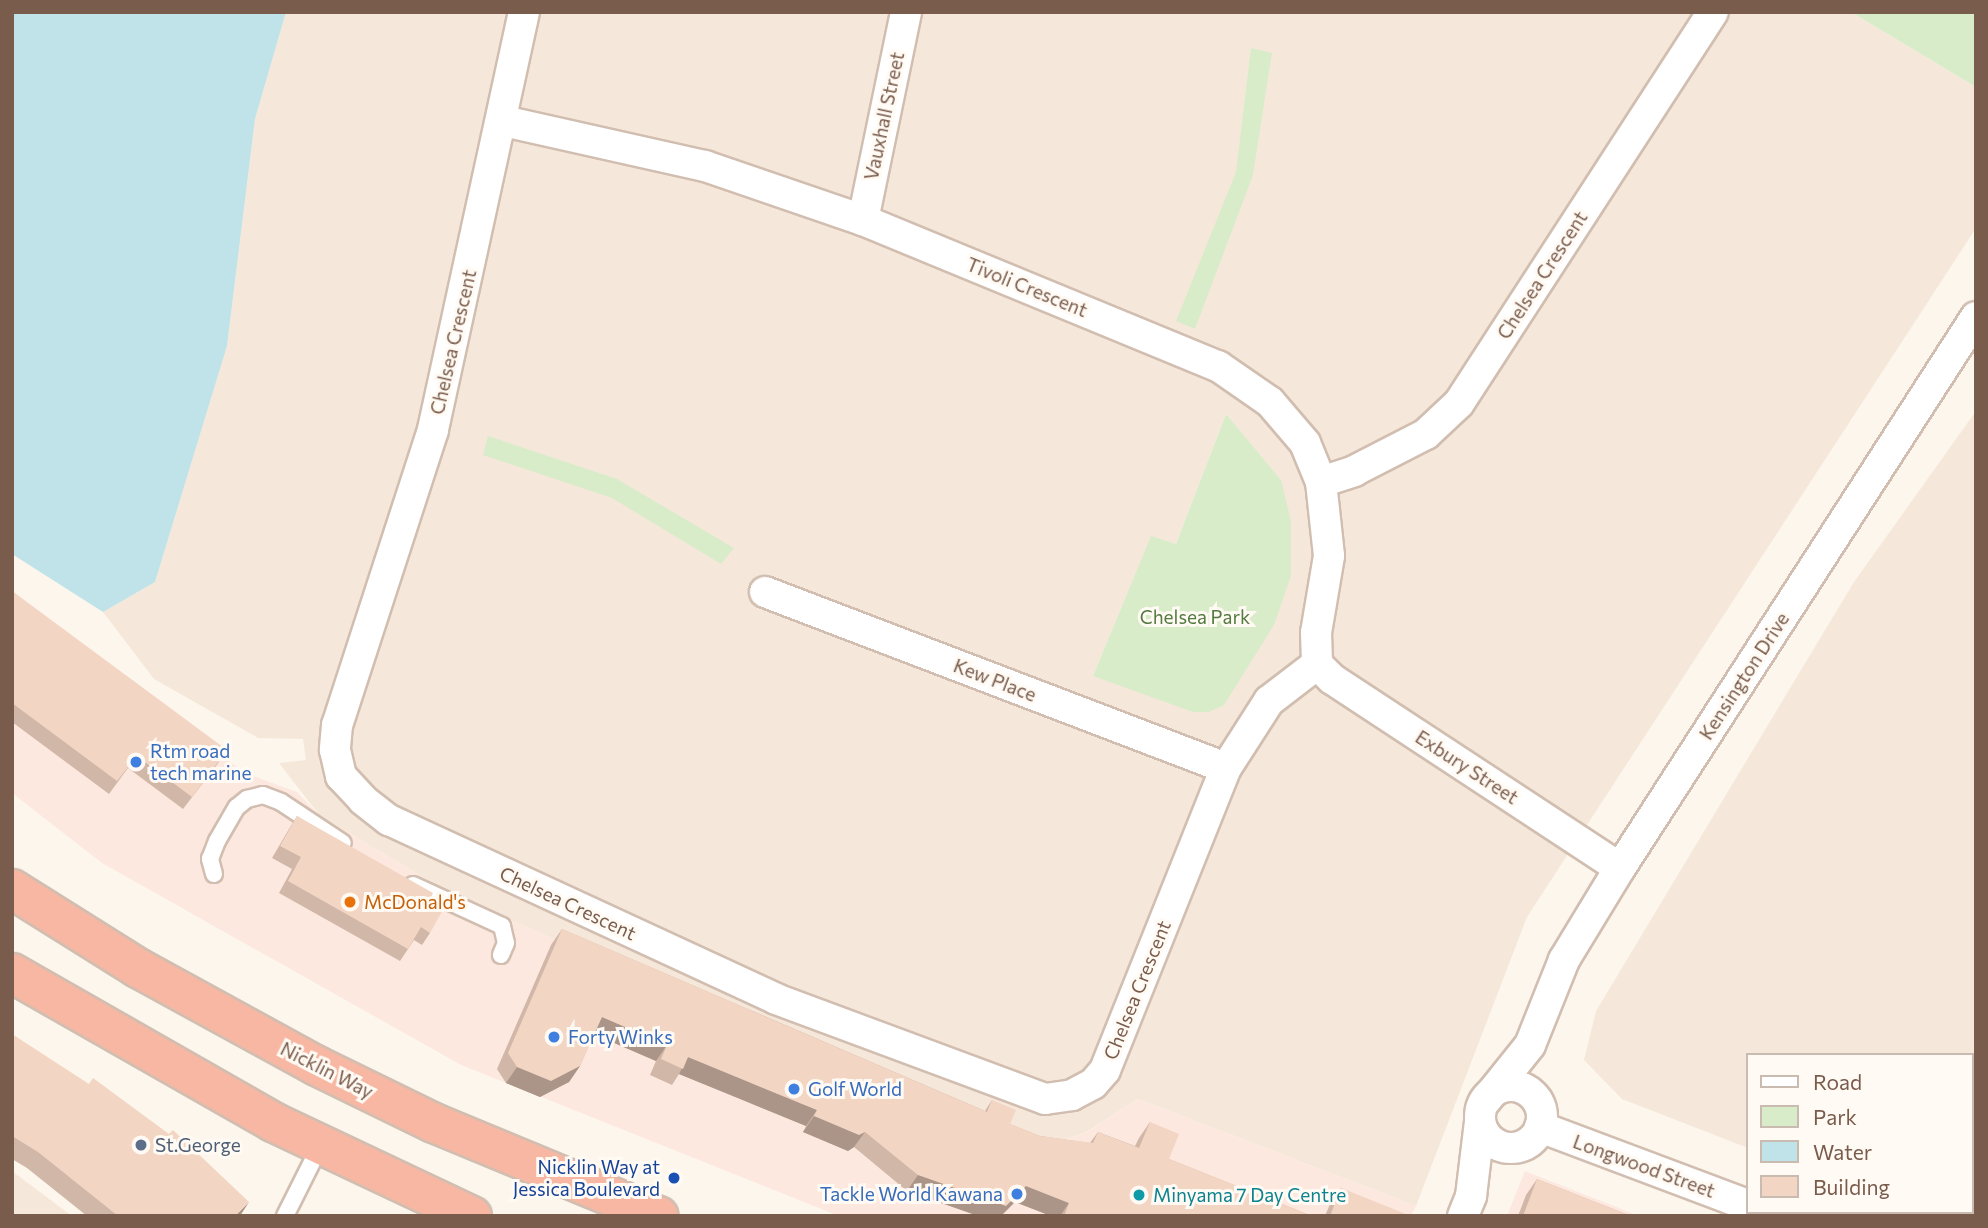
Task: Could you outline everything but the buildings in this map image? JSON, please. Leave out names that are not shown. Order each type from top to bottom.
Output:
[{"type":"highway","name":"Nicklin Way","points":[[12,889],[138,968],[317,1066],[434,1123],[659,1216]]},
{"type":"highway","points":[[12,973],[189,1076],[321,1144],[472,1216]]},
{"type":"street","name":"Chelsea Crescent","points":[[524,12],[503,121],[433,430],[337,725],[335,750],[341,776],[363,800],[390,820],[776,999],[1045,1099],[1072,1095],[1105,1070],[1226,768],[1269,701],[1317,664]]},
{"type":"street","name":"Vauxhall Street","points":[[863,220],[906,12]]},
{"type":"street","name":"Chelsea Crescent","points":[[1321,482],[1354,471],[1426,433],[1459,403],[1713,12]]},
{"type":"street","name":"Tivoli Crescent","points":[[503,121],[705,166],[863,220],[1218,366],[1270,402],[1305,443],[1321,482],[1329,524],[1329,556],[1316,633],[1317,664]]},
{"type":"street","name":"Kensington Drive","points":[[1483,1111],[1530,1045],[1564,960],[1620,868],[1976,317]]},
{"type":"street","name":"Kew Place","points":[[765,592],[1226,768]]},
{"type":"street","name":"Exbury Street","points":[[1317,664],[1332,679],[1620,868]]},
{"type":"street","name":"Kensington Drive","points":[[1529,1092],[1530,1045]]},
{"type":"street","points":[[1467,1206],[1483,1111],[1506,1087],[1529,1092],[1538,1102],[1540,1128],[1525,1145],[1513,1148],[1491,1142],[1483,1111]]},
{"type":"street","name":"Longwood Street","points":[[1540,1128],[1746,1204]]},
{"type":"street","points":[[1467,1206],[1513,1148]]},
{"type":"lane","points":[[214,874],[210,859],[237,807],[263,795],[281,802],[353,849]]},
{"type":"lane","points":[[396,876],[502,926],[506,943],[501,955]]},
{"type":"lane","points":[[285,1216],[321,1144]]},
{"type":"shaded area","points":[[286,12],[1851,12],[1976,87],[1976,228],[1527,917],[1416,1206],[1138,1099],[1085,1133],[1052,1143],[558,941],[451,894],[320,816],[279,763],[306,760],[303,739],[258,738],[154,679],[103,612],[155,582],[227,346],[255,119]],"holes":[[[1226,414],[1291,521],[1291,576],[1093,676],[1151,537],[1176,544]]]},
{"type":"shaded area","points":[[1976,411],[1976,1216],[1920,1214],[1974,1214],[1974,1053],[1746,1053],[1746,1147],[1622,1099],[1584,1060],[1596,1011],[1854,582]]},
{"type":"shaded area","points":[[12,600],[245,773],[297,792],[320,816],[451,894],[558,941],[1052,1143],[1086,1133],[1138,1099],[1416,1206],[1411,1216],[839,1216],[461,1065],[102,863],[12,793]]},
{"type":"shaded area","points":[[12,1171],[72,1216],[12,1216]]},
{"type":"shaded area","points":[[1525,1171],[1639,1216],[1507,1216]]},
{"type":"green space","points":[[1851,12],[1976,12],[1976,87]]},
{"type":"green space","points":[[1251,48],[1272,53],[1253,175],[1195,329],[1176,321],[1236,172]]},
{"type":"green space","name":"Chelsea Park","points":[[1226,414],[1281,480],[1291,521],[1291,576],[1274,625],[1224,705],[1209,712],[1193,712],[1093,676],[1151,536],[1176,544]]},
{"type":"green space","points":[[488,436],[617,479],[734,548],[721,564],[612,498],[483,455]]},
{"type":"water","points":[[12,12],[286,12],[255,119],[227,346],[155,582],[103,612],[12,554]]},
{"type":"place","name":"Rtm road tech marine","points":[[136,762]]},
{"type":"place","name":"McDonald's","points":[[350,902]]},
{"type":"place","name":"Forty Winks","points":[[554,1037]]},
{"type":"place","name":"Golf World","points":[[794,1089]]},
{"type":"place","name":"St.George","points":[[141,1145]]},
{"type":"place","name":"Nicklin Way at Jessica Boulevard","points":[[674,1178]]},
{"type":"place","name":"Tackle World Kawana","points":[[1017,1194]]},
{"type":"place","name":"Minyama 7 Day Centre","points":[[1139,1195]]}]
